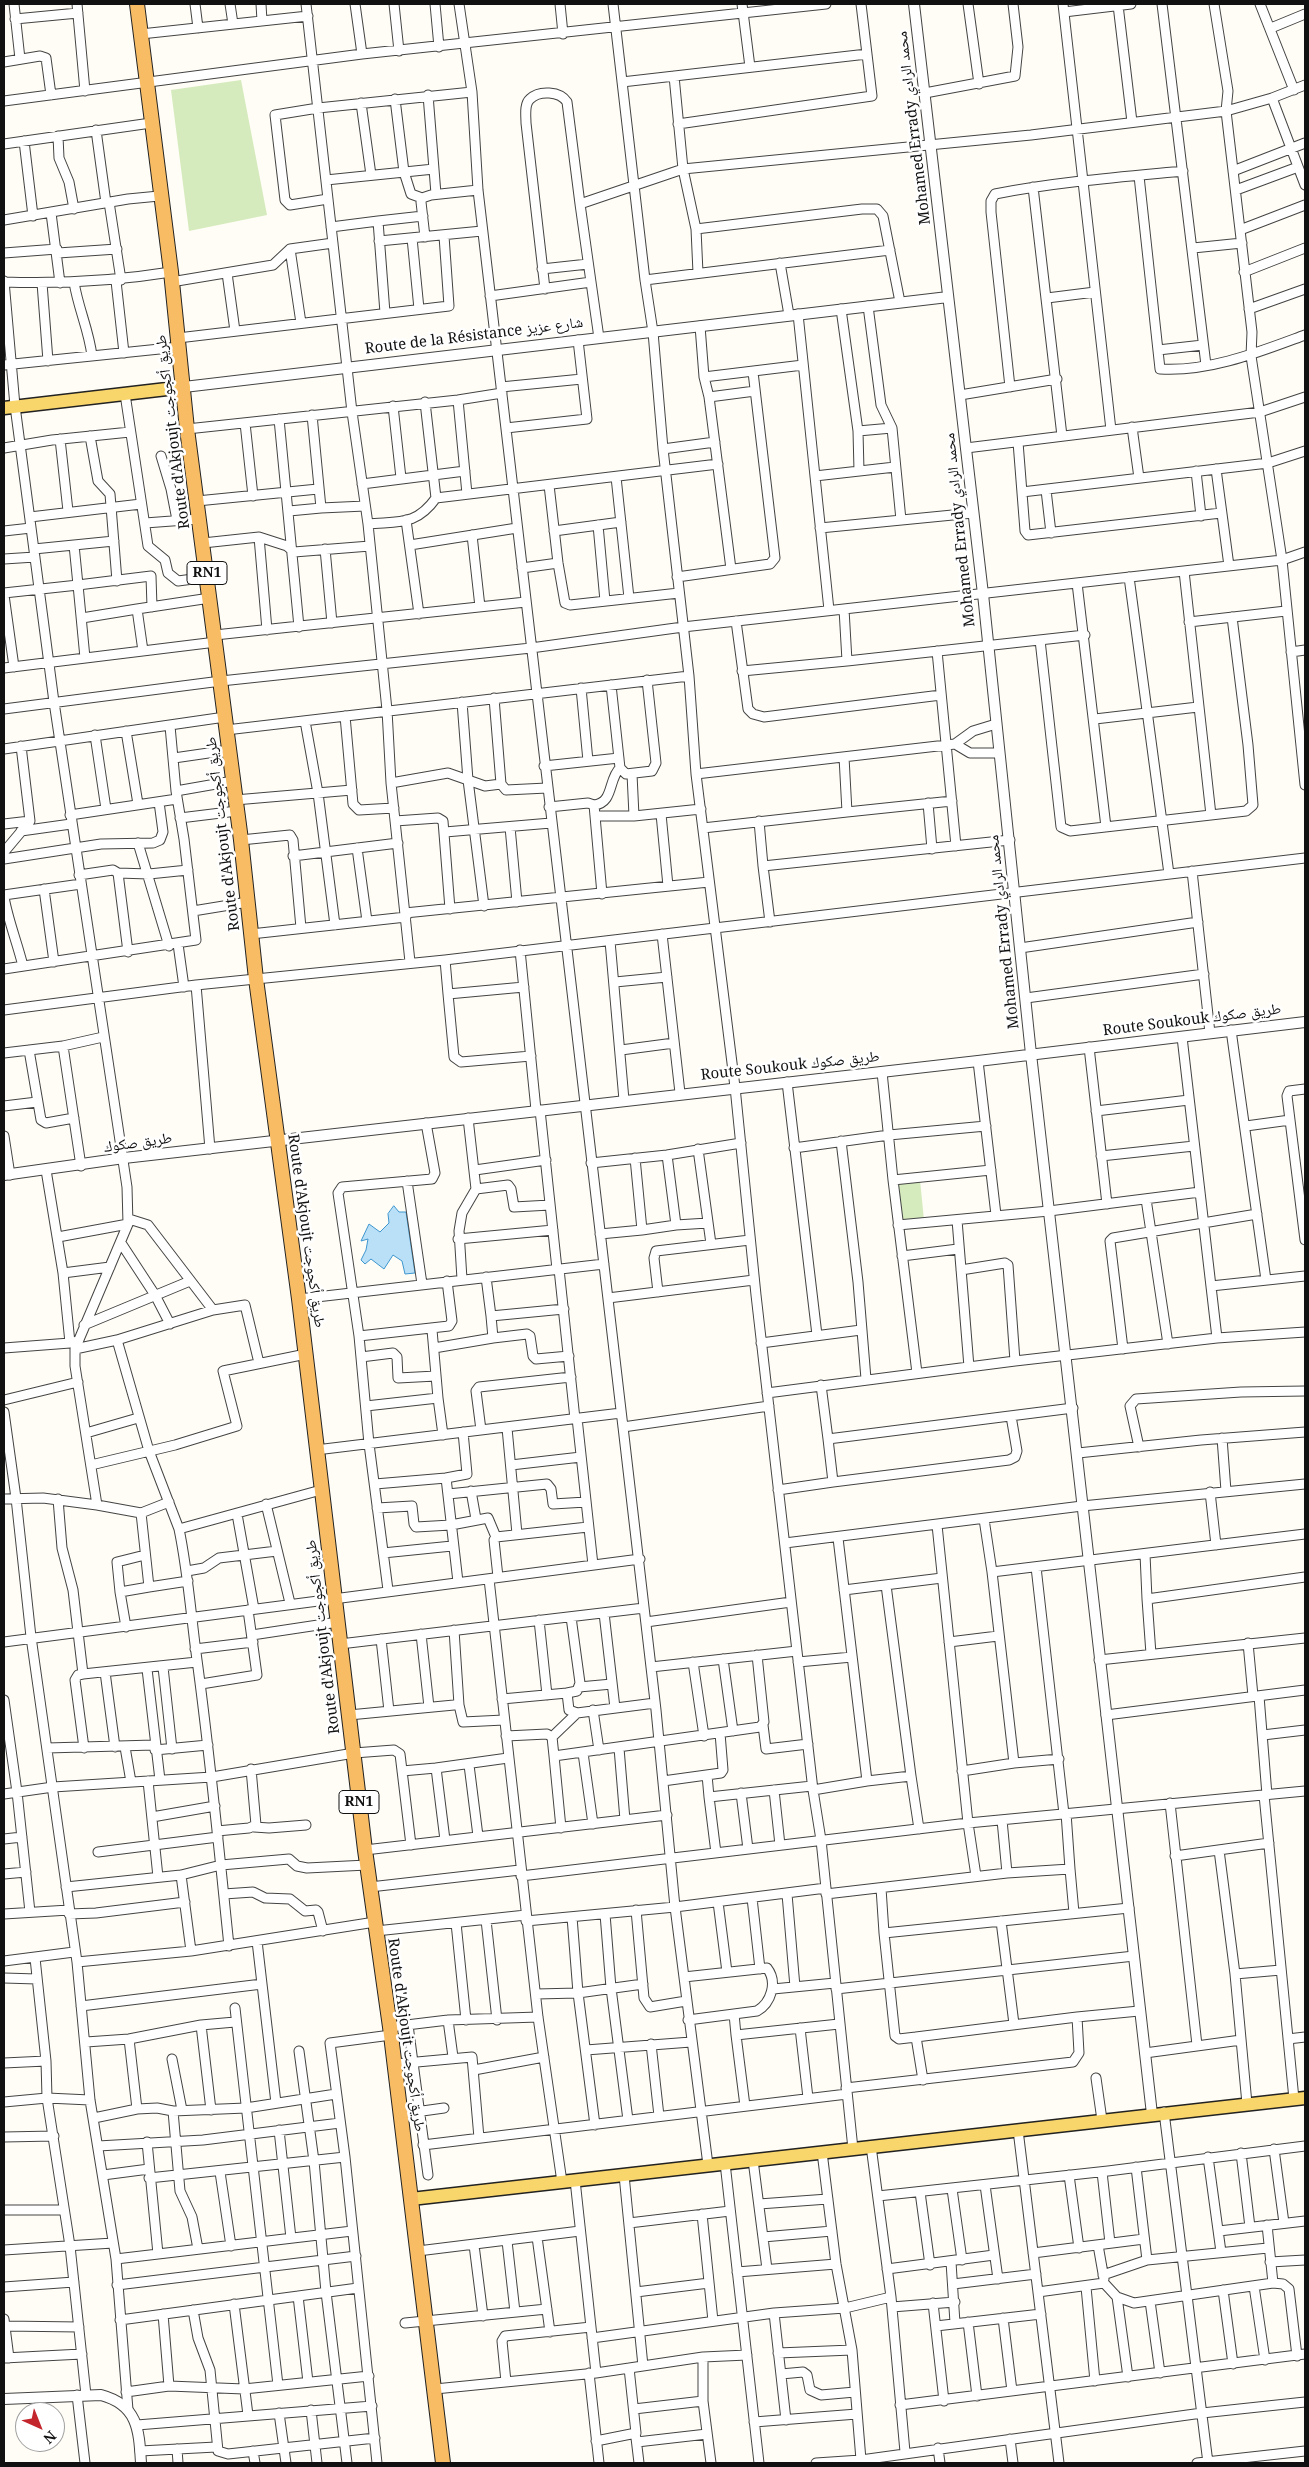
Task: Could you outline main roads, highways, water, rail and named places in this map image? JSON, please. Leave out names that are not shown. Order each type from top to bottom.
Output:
[{"type":"highway","name":"Route d'Akjoujt طريق أكجوجت","points":[[137,4],[150,124],[179,343],[187,429],[216,638],[256,979],[306,1354],[365,1850],[391,2031],[443,2463]]},
{"type":"main road","name":"Route de la Résistance شارع عزيز","points":[[10,407],[184,387]]},
{"type":"main road","points":[[411,2199],[1158,2113],[1300,2099]]},
{"type":"water","points":[[394,1206],[399,1212],[406,1212],[415,1273],[405,1274],[402,1261],[393,1255],[384,1269],[371,1259],[365,1264],[361,1260],[366,1250],[368,1239],[361,1241],[369,1224],[380,1232],[389,1223],[388,1214]]}]
